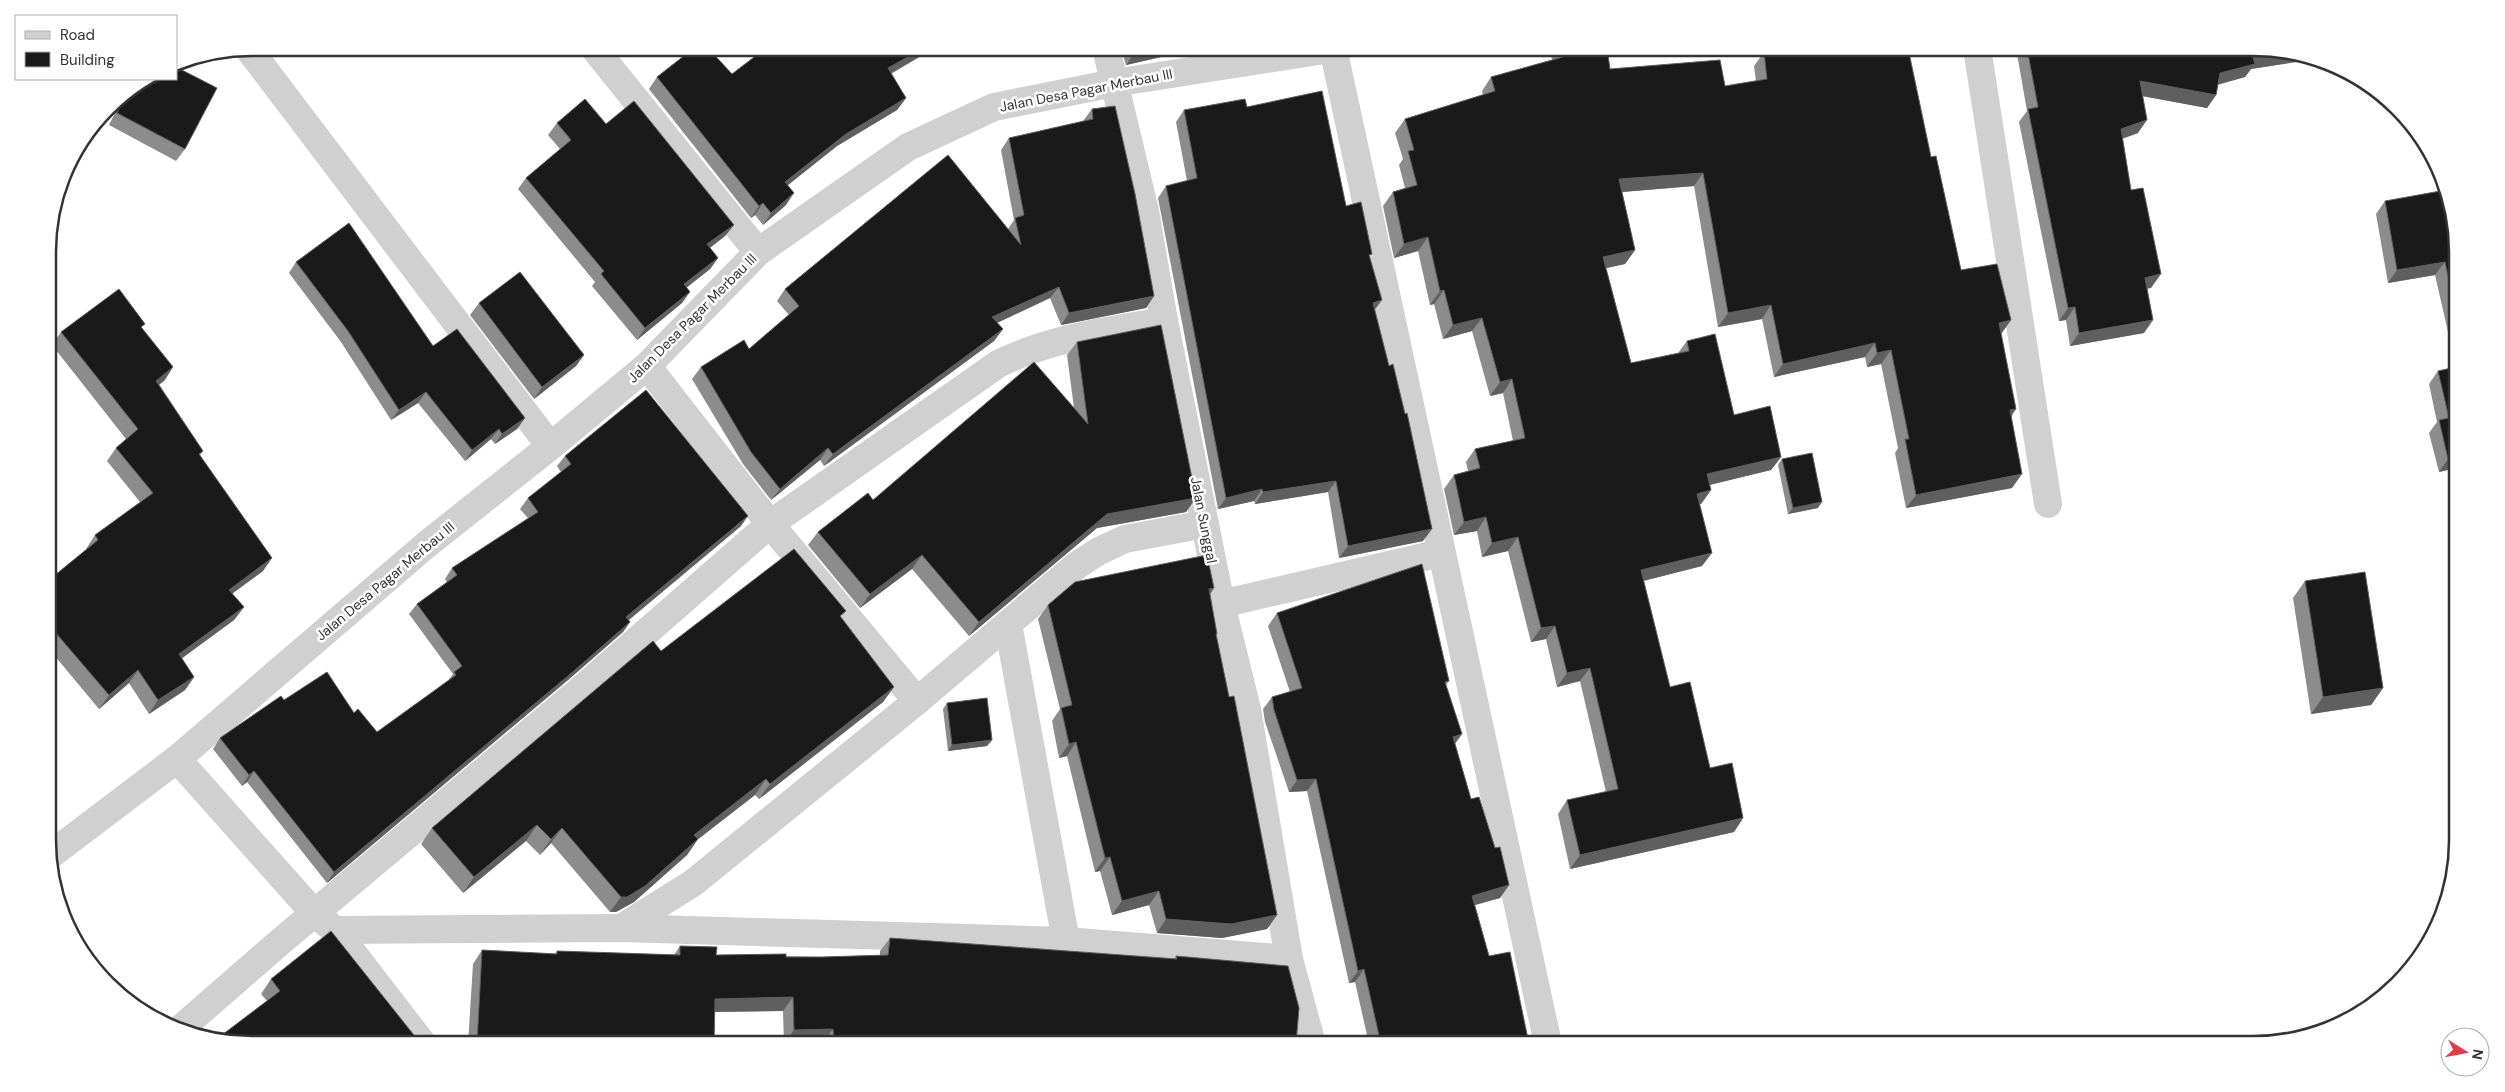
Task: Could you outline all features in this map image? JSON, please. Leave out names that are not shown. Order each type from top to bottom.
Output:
[{"type":"street","points":[[254,56],[550,446]]},
{"type":"street","points":[[600,56],[758,252]]},
{"type":"street","name":"Jalan Sunggal","points":[[1108,56],[1144,211],[1164,321],[1221,604],[1247,709],[1290,959],[1310,1036]]},
{"type":"street","name":"Jalan Desa Pagar Merbau III","points":[[57,850],[177,759],[426,545],[647,366],[758,252],[916,143],[994,107],[1114,82],[1283,56]]},
{"type":"street","points":[[1337,56],[1441,553],[1546,1036]]},
{"type":"street","points":[[1978,56],[2048,504]]},
{"type":"street","points":[[186,1024],[280,942],[325,922],[578,692],[770,524],[998,364],[1024,350],[1054,341],[1164,321]]},
{"type":"street","points":[[647,366],[770,524],[917,701]]},
{"type":"street","points":[[621,928],[693,882],[917,701],[1076,566],[1125,538],[1205,524]]},
{"type":"street","points":[[1221,604],[1441,553]]},
{"type":"street","points":[[1008,624],[1066,940]]},
{"type":"street","points":[[177,759],[325,922],[417,1036]]},
{"type":"street","points":[[325,922],[1066,940],[1290,959]]},
{"type":"building","points":[[684,56],[715,56],[732,74],[756,56],[910,56],[888,68],[906,98],[846,134],[785,182],[794,193],[771,213],[763,203],[759,206],[657,77]]},
{"type":"building","points":[[1608,56],[1610,69],[1720,60],[1725,86],[1767,79],[1764,56],[1910,56],[1931,157],[1936,156],[1961,270],[1997,264],[2011,320],[1999,323],[2016,409],[2010,410],[2022,474],[1916,495],[1905,439],[1909,439],[1891,350],[1877,353],[1875,343],[1783,364],[1771,305],[1728,313],[1703,173],[1619,179],[1635,250],[1603,257],[1631,363],[1689,351],[1687,341],[1715,334],[1734,415],[1770,406],[1781,457],[1707,474],[1711,490],[1697,494],[1712,553],[1641,570],[1670,687],[1690,682],[1710,768],[1732,763],[1743,818],[1580,855],[1567,800],[1618,789],[1590,668],[1567,673],[1555,626],[1541,628],[1518,537],[1492,543],[1486,517],[1464,522],[1454,475],[1480,468],[1475,449],[1525,438],[1512,379],[1500,382],[1482,318],[1453,325],[1444,290],[1440,291],[1428,237],[1404,244],[1393,192],[1417,185],[1408,151],[1414,150],[1405,119],[1495,91],[1491,77],[1563,57]]},
{"type":"building","points":[[2028,56],[2257,56],[2253,57],[2255,64],[2220,73],[2216,95],[2140,81],[2147,120],[2121,129],[2131,190],[2143,188],[2161,274],[2145,278],[2153,320],[2079,333],[2075,307],[2068,308],[2028,109],[2038,107]]},
{"type":"building","points":[[181,70],[217,88],[185,149],[117,113],[123,105],[154,82],[158,80],[178,80],[178,71]]},
{"type":"building","points":[[1322,91],[1346,206],[1361,202],[1372,254],[1369,255],[1382,300],[1373,303],[1389,366],[1393,364],[1405,414],[1407,413],[1432,529],[1348,546],[1336,481],[1263,492],[1262,489],[1226,498],[1166,186],[1197,178],[1184,110],[1245,99],[1247,107]]},
{"type":"building","points":[[585,99],[606,124],[634,101],[734,225],[707,244],[718,258],[684,284],[690,292],[645,328],[601,274],[604,271],[526,178],[571,140],[557,123]]},
{"type":"building","points":[[1115,106],[1135,194],[1154,296],[1069,313],[1059,287],[992,317],[1003,329],[833,454],[828,448],[780,489],[751,452],[701,367],[744,340],[749,349],[799,306],[785,289],[948,155],[1021,245],[1015,218],[1024,215],[1009,138],[1093,119],[1092,109]]},
{"type":"building","points":[[2439,191],[2447,227],[2449,281],[2445,262],[2397,270],[2385,201]]},
{"type":"building","points":[[349,223],[433,346],[457,329],[525,418],[502,434],[499,429],[472,450],[426,392],[399,410],[348,331],[296,262]]},
{"type":"building","points":[[520,272],[584,355],[542,387],[479,303]]},
{"type":"building","points":[[119,289],[145,324],[141,327],[173,367],[156,381],[203,451],[199,454],[272,558],[229,590],[244,607],[179,654],[194,677],[158,700],[138,670],[109,695],[56,633],[56,574],[98,540],[95,535],[153,493],[116,448],[138,429],[61,332]]},
{"type":"building","points":[[1161,325],[1196,498],[1107,514],[979,622],[922,555],[870,594],[818,532],[868,493],[873,500],[1034,362],[1088,424],[1077,342]]},
{"type":"building","points":[[2449,369],[2449,418],[2438,371]]},
{"type":"building","points":[[646,390],[748,516],[626,617],[630,622],[575,670],[334,872],[254,771],[249,775],[220,738],[281,696],[284,700],[327,672],[354,713],[358,709],[377,732],[456,675],[454,672],[462,666],[417,604],[457,575],[452,568],[538,512],[528,498],[571,464],[565,456]]},
{"type":"building","points":[[2449,418],[2448,459],[2439,420]]},
{"type":"building","points":[[1812,453],[1822,502],[1793,508],[1782,459]]},
{"type":"building","points":[[794,549],[846,611],[840,616],[894,687],[770,784],[766,779],[694,835],[698,839],[645,886],[627,897],[621,897],[562,828],[551,839],[537,825],[474,877],[432,828],[653,641],[661,651]]},
{"type":"building","points":[[1207,555],[1214,588],[1209,589],[1216,634],[1229,697],[1234,696],[1277,915],[1231,924],[1166,919],[1159,891],[1122,901],[1110,857],[1105,858],[1076,742],[1069,744],[1061,708],[1072,705],[1048,605],[1075,582]]},
{"type":"building","points":[[1422,564],[1449,681],[1445,682],[1462,734],[1453,737],[1471,799],[1479,797],[1495,848],[1500,847],[1509,885],[1472,896],[1489,956],[1510,952],[1527,1036],[1379,1036],[1364,969],[1358,971],[1316,779],[1297,780],[1274,710],[1272,697],[1302,688],[1277,613]]},
{"type":"building","points":[[2365,572],[2383,688],[2323,697],[2305,581]]},
{"type":"building","points":[[987,698],[992,740],[952,745],[947,703]]},
{"type":"building","points":[[331,931],[415,1036],[252,1036],[224,1034],[280,991],[271,979]]},
{"type":"building","points":[[890,938],[1177,959],[1176,956],[1288,966],[1299,1008],[1297,1036],[833,1036],[833,1029],[794,1030],[793,997],[715,999],[714,1036],[477,1036],[482,950],[557,954],[557,951],[680,955],[680,946],[717,947],[716,955],[786,954],[786,957],[822,957],[888,955]]}]
